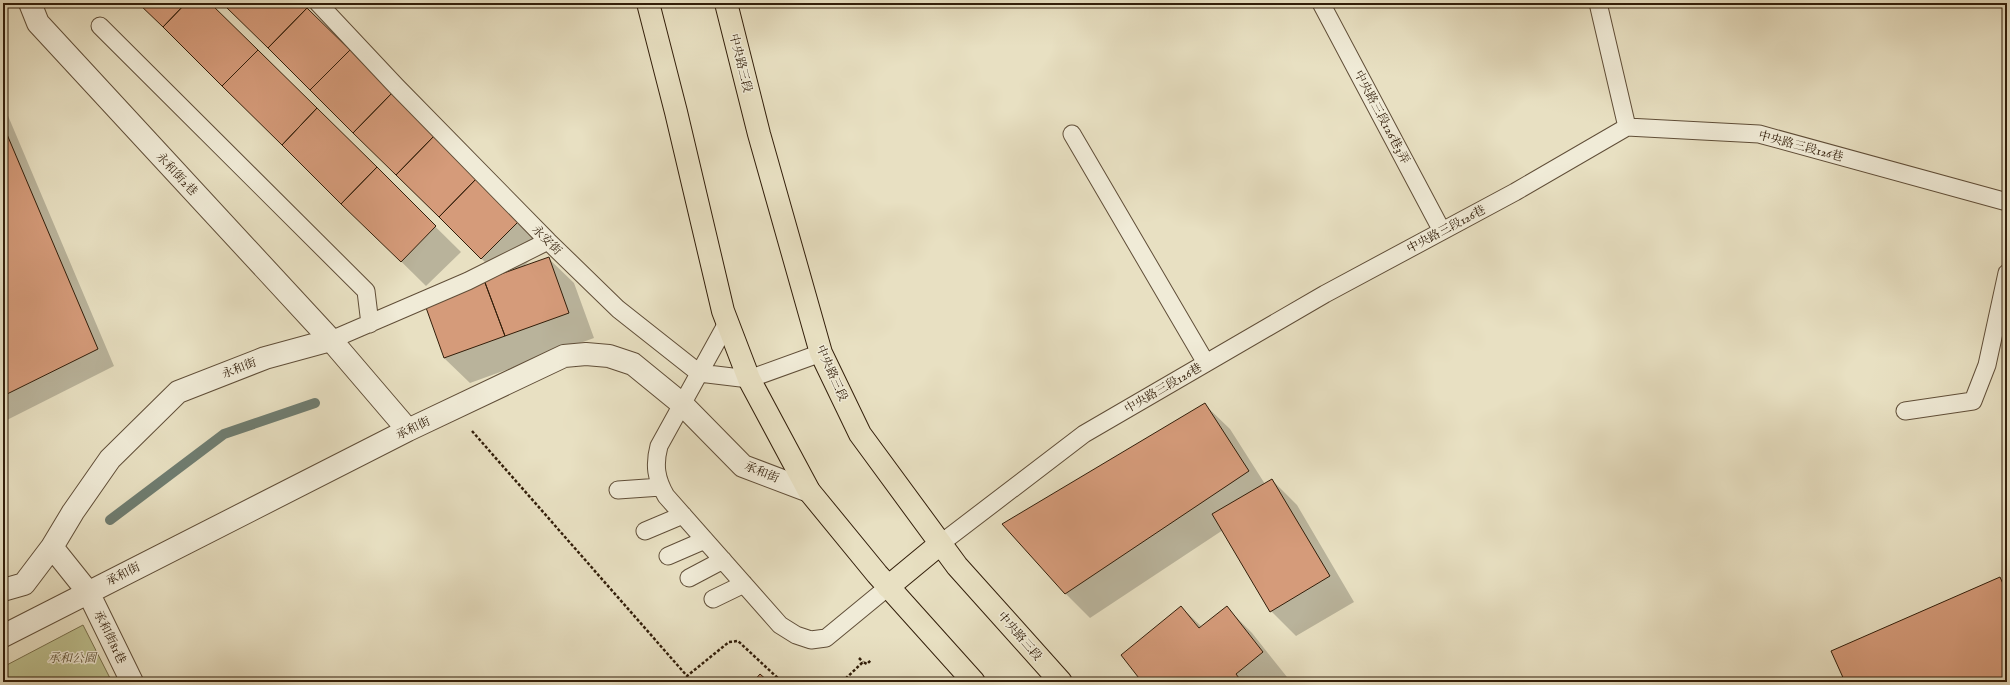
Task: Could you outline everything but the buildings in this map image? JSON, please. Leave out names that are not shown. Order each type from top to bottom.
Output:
[{"type":"main road","points":[[648,3],[727,323],[749,380],[810,491],[888,587],[974,682]]},
{"type":"main road","name":"中央路三段","points":[[726,3],[759,134],[821,353],[860,434],[940,544],[1061,682]]},
{"type":"main road","points":[[888,587],[940,544]]},
{"type":"street","name":"永和街2巷","points":[[30,3],[38,23],[331,340],[408,430]]},
{"type":"street","name":"永和街","points":[[3,590],[24,584],[52,547],[73,512],[110,459],[178,392],[265,358],[331,340]]},
{"type":"street","name":"承和街","points":[[3,636],[408,430],[564,356],[586,354],[609,356],[633,364],[682,404],[743,466],[810,491]]},
{"type":"street","name":"承和街81巷","points":[[52,547],[88,592],[132,682]]},
{"type":"lane","name":"永安街","points":[[318,3],[396,86],[548,241],[618,309],[699,373]]},
{"type":"lane","name":"中央路三段126巷3弄","points":[[1322,3],[1442,231]]},
{"type":"lane","points":[[1598,3],[1627,127]]},
{"type":"lane","points":[[100,26],[366,291],[370,324]]},
{"type":"lane","name":"中央路三段126巷","points":[[940,544],[1084,434],[1325,294],[1515,192],[1627,127],[1759,134],[2007,202]]},
{"type":"lane","points":[[1072,134],[1206,363]]},
{"type":"lane","name":"永和街","points":[[331,340],[468,280],[548,241]]},
{"type":"lane","points":[[1904,411],[1973,401],[1987,365],[2007,273]]},
{"type":"lane","points":[[727,323],[659,446],[655,460],[656,475],[666,496],[780,625],[796,634],[811,640],[826,638],[888,587]]},
{"type":"lane","points":[[699,373],[749,380],[821,353]]},
{"type":"lane","points":[[618,490],[661,487]]},
{"type":"lane","points":[[645,531],[683,515]]},
{"type":"lane","points":[[668,556],[705,540]]},
{"type":"lane","points":[[689,578],[723,560]]},
{"type":"lane","points":[[714,599],[744,584]]},
{"type":"path","points":[[470,429],[687,676],[729,642],[738,641],[743,643],[782,682]]},
{"type":"path","points":[[859,658],[867,664],[871,660]]},
{"type":"path","points":[[842,682],[863,662]]},
{"type":"green space","name":"承和公園","points":[[83,625],[112,682],[3,682],[3,667]]},
{"type":"waterway","points":[[110,520],[224,434],[315,403]]}]
